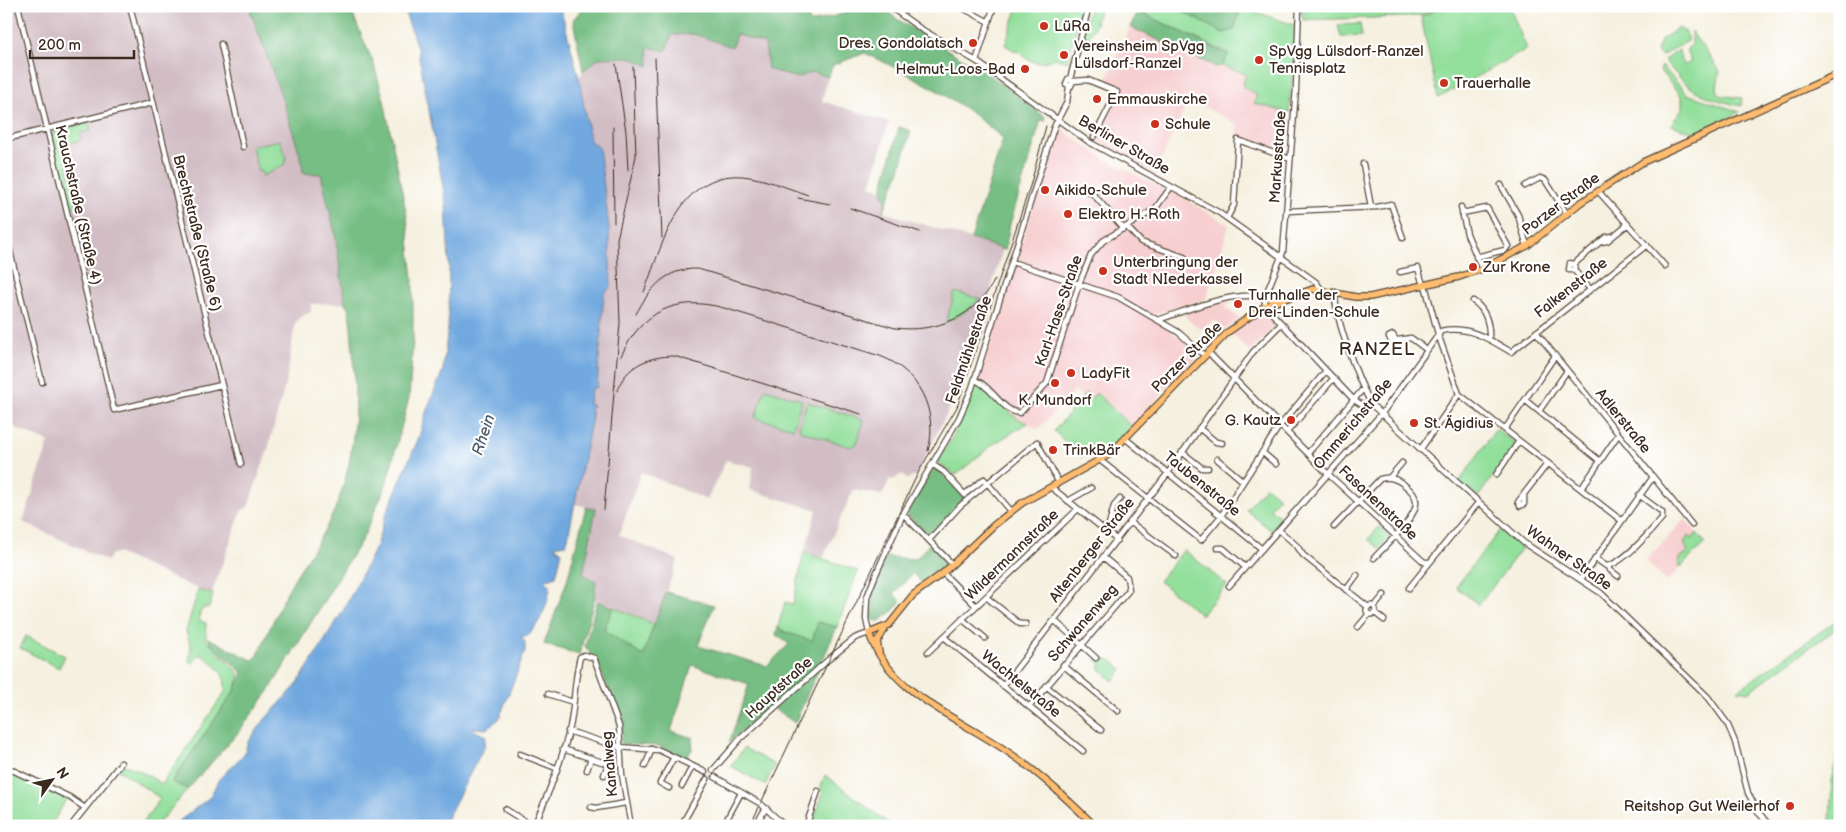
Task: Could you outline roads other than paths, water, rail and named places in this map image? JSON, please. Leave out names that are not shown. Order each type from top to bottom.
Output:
[{"type":"main road","name":"Porzer Straße","points":[[886,627],[913,595],[943,573],[1011,511],[1033,496],[1101,461],[1126,439],[1228,332],[1265,306],[1276,300],[1303,291],[1321,289],[1370,297],[1459,277],[1482,269],[1527,246],[1598,190],[1657,154],[1762,110],[1840,73]]},
{"type":"main road","points":[[1266,295],[1270,299],[1276,300]]},
{"type":"main road","points":[[886,627],[869,633],[881,658],[896,677],[924,699],[999,745],[1038,774],[1095,826]]},
{"type":"main road","points":[[881,658],[877,642],[886,627]]},
{"type":"street","name":"Krauchstraße (Straße 4)","points":[[18,6],[114,410],[221,385]]},
{"type":"street","name":"Brechtstraße (Straße 6)","points":[[130,6],[241,464]]},
{"type":"street","name":"Berliner Straße","points":[[889,6],[921,29],[976,61],[1106,153],[1226,218],[1316,282],[1321,289]]},
{"type":"street","points":[[959,6],[988,22]]},
{"type":"street","points":[[976,61],[994,6]]},
{"type":"street","points":[[1089,6],[1071,80],[1088,80],[1117,92],[1094,137]]},
{"type":"street","name":"Markusstraße","points":[[1265,306],[1266,295],[1282,258],[1292,146],[1299,6]]},
{"type":"street","points":[[221,44],[243,147]]},
{"type":"street","name":"Feldmühlestraße","points":[[869,633],[866,614],[868,593],[903,514],[959,418],[975,380],[1054,127],[1067,102],[1069,87],[1073,85],[1071,80]]},
{"type":"street","points":[[6,139],[152,103]]},
{"type":"street","points":[[1226,218],[1234,205],[1238,140],[1290,159]]},
{"type":"street","points":[[1280,156],[1292,146]]},
{"type":"street","points":[[1363,164],[1372,207]]},
{"type":"street","points":[[1525,186],[1540,178],[1545,180],[1567,214]]},
{"type":"street","points":[[1501,185],[1518,215],[1527,246]]},
{"type":"street","name":"Karl-Hass-Straße","points":[[975,380],[982,382],[1013,411],[1020,413],[1047,383],[1079,284],[1092,252],[1103,241],[1155,209],[1171,187]]},
{"type":"street","points":[[1082,188],[1093,194],[1141,242],[1184,257],[1191,264]]},
{"type":"street","points":[[1598,190],[1665,266]]},
{"type":"street","points":[[1287,211],[1372,207],[1391,204],[1403,238]]},
{"type":"street","points":[[1461,207],[1467,234],[1482,269]]},
{"type":"street","points":[[1462,213],[1487,208],[1508,246],[1505,250],[1476,257]]},
{"type":"street","points":[[1590,289],[1574,270],[1576,267],[1574,264],[1599,242],[1606,241],[1628,224]]},
{"type":"street","points":[[6,235],[42,382]]},
{"type":"street","name":"Falkenstraße","points":[[1488,339],[1511,352],[1647,245]]},
{"type":"street","name":"Fasanenstraße","points":[[1012,262],[1118,297],[1178,332],[1234,379],[1328,474],[1424,562],[1428,562]]},
{"type":"street","points":[[1400,272],[1418,268],[1459,394],[1622,521]]},
{"type":"street","name":"Wahner Straße","points":[[1335,292],[1340,319],[1363,389],[1373,406],[1524,543],[1581,579],[1609,600],[1713,703],[1731,732],[1748,793],[1770,826]]},
{"type":"street","points":[[1157,320],[1234,298],[1266,295]]},
{"type":"street","points":[[1438,334],[1444,330],[1462,329],[1488,339],[1489,324],[1478,304],[1473,301]]},
{"type":"street","points":[[1265,306],[1280,325],[1354,400],[1364,406],[1373,406]]},
{"type":"street","name":"Altenberger Straße","points":[[1003,686],[1168,473],[1258,346],[1280,325]]},
{"type":"street","name":"Adlerstraße","points":[[1536,332],[1692,526]]},
{"type":"street","name":"Ommerichstraße","points":[[1229,586],[1380,414],[1438,334]]},
{"type":"street","points":[[1396,340],[1411,338],[1427,350]]},
{"type":"street","points":[[1505,429],[1555,356]]},
{"type":"street","points":[[1538,411],[1567,371]]},
{"type":"street","points":[[1092,448],[1101,461],[1202,540],[1221,516],[1280,425],[1325,372]]},
{"type":"street","points":[[1287,432],[1333,379]]},
{"type":"street","points":[[1308,453],[1363,389]]},
{"type":"street","points":[[1420,450],[1459,394]]},
{"type":"street","points":[[1525,400],[1600,461]]},
{"type":"street","points":[[1199,428],[1216,442],[1222,443]]},
{"type":"street","points":[[1581,489],[1618,435]]},
{"type":"street","name":"Taubenstraße","points":[[1126,439],[1262,549]]},
{"type":"street","points":[[1496,475],[1519,441]]},
{"type":"street","points":[[929,540],[955,511],[1037,442],[1059,483]]},
{"type":"street","points":[[1182,452],[1202,468],[1208,468]]},
{"type":"street","points":[[1262,452],[1276,464]]},
{"type":"street","points":[[1217,459],[1244,481]]},
{"type":"street","points":[[1334,527],[1380,479],[1390,477],[1402,463]]},
{"type":"street","points":[[1524,494],[1548,463]]},
{"type":"street","points":[[932,464],[944,472],[969,499]]},
{"type":"street","points":[[1581,579],[1653,476]]},
{"type":"street","points":[[1374,558],[1413,514],[1416,502],[1412,493],[1404,485],[1390,477]]},
{"type":"street","points":[[965,494],[984,479],[1011,511]]},
{"type":"street","points":[[1051,487],[1117,540]]},
{"type":"street","points":[[1068,501],[1091,488]]},
{"type":"street","points":[[1595,558],[1600,563],[1609,566],[1614,565],[1642,540],[1662,518],[1660,510],[1639,495]]},
{"type":"street","points":[[1107,532],[1114,506],[1120,499]]},
{"type":"street","points":[[1409,588],[1428,562],[1478,503]]},
{"type":"street","name":"Wildermannstraße","points":[[928,652],[1078,509]]},
{"type":"street","points":[[903,514],[952,564]]},
{"type":"street","points":[[1130,522],[1176,556]]},
{"type":"street","points":[[1279,530],[1308,559],[1368,608],[1369,614]]},
{"type":"street","points":[[1217,548],[1223,548],[1246,566]]},
{"type":"street","name":"Schwanenweg","points":[[1029,707],[1129,590],[1127,577],[1103,557]]},
{"type":"street","points":[[1609,566],[1610,570],[1618,576]]},
{"type":"street","points":[[943,573],[976,606]]},
{"type":"street","points":[[1346,590],[1357,576]]},
{"type":"street","points":[[1368,608],[1374,607],[1384,595]]},
{"type":"street","points":[[986,597],[1020,624],[1026,624]]},
{"type":"street","points":[[1374,607],[1375,613],[1384,620]]},
{"type":"street","points":[[1358,626],[1369,614],[1375,613]]},
{"type":"street","name":"Wildermannstraße","points":[[962,619],[985,638]]},
{"type":"street","points":[[1054,620],[1096,658]]},
{"type":"street","name":"Hauptstraße","points":[[713,770],[741,738],[835,654],[854,638],[869,633]]},
{"type":"street","name":"Wachtelstraße","points":[[944,637],[1083,751]]},
{"type":"street","name":"Kanalweg","points":[[573,702],[580,657],[589,656],[599,668],[618,718],[619,746],[626,803],[631,826]]},
{"type":"street","points":[[1063,665],[1118,710]]},
{"type":"street","points":[[1046,686],[1101,730]]},
{"type":"street","points":[[505,809],[534,826],[568,731],[573,702],[548,694]]},
{"type":"street","points":[[568,731],[619,746],[652,748],[705,772],[713,770],[715,778],[766,808],[785,826]]},
{"type":"street","points":[[645,766],[652,748]]},
{"type":"street","points":[[562,749],[608,764],[604,775]]},
{"type":"street","points":[[520,754],[556,768]]},
{"type":"street","points":[[669,788],[660,783],[674,757]]},
{"type":"street","points":[[587,770],[591,758]]},
{"type":"street","points":[[71,826],[121,762]]},
{"type":"street","points":[[6,767],[68,797],[85,808]]},
{"type":"street","points":[[682,786],[692,767]]},
{"type":"street","points":[[681,826],[707,780],[705,772]]},
{"type":"street","points":[[707,780],[715,778]]},
{"type":"street","points":[[806,826],[818,791]]},
{"type":"street","points":[[728,817],[741,793]]},
{"type":"street","points":[[591,807],[596,808],[626,803]]},
{"type":"street","points":[[755,826],[766,808]]},
{"type":"street","points":[[1761,826],[1765,821]]},
{"type":"water","name":"Rhein","points":[[403,6],[560,6],[579,78],[590,141],[599,148],[609,227],[611,287],[604,293],[597,387],[591,389],[589,404],[593,406],[590,408],[592,417],[568,538],[566,544],[554,546],[562,552],[556,576],[546,580],[547,584],[550,584],[550,591],[536,626],[527,636],[521,636],[525,642],[525,652],[499,719],[486,729],[473,728],[473,730],[486,736],[485,745],[443,826],[173,826],[210,797],[219,779],[244,754],[248,742],[266,718],[296,686],[343,611],[376,546],[386,514],[419,437],[426,412],[443,370],[448,326],[449,267],[446,203],[418,51]]},
{"type":"railway","points":[[655,58],[662,238]]},
{"type":"railway","points":[[616,64],[626,132],[628,170]]},
{"type":"railway","points":[[604,510],[620,323],[617,239],[636,156],[633,67]]},
{"type":"railway","points":[[750,826],[919,471],[957,407],[1031,183],[1046,126]]},
{"type":"railway","points":[[613,127],[614,223]]},
{"type":"railway","points":[[644,292],[666,234],[688,199],[702,186],[720,178],[742,176],[767,181],[808,195]]},
{"type":"railway","points":[[798,198],[830,204]]},
{"type":"railway","points":[[850,208],[920,232]]},
{"type":"railway","points":[[636,314],[647,296],[660,281],[677,272],[698,269],[895,328],[925,328],[953,320],[966,313],[987,292],[995,279]]},
{"type":"railway","points":[[621,356],[629,340],[650,318],[662,310],[691,304],[707,304],[724,308],[880,356],[893,362],[905,371],[915,382],[922,394],[928,407],[930,421],[931,436],[928,451]]},
{"type":"railway","points":[[617,391],[626,375],[639,364],[647,360],[674,356],[861,414]]},
{"type":"place","name":"LüRa","points":[[1044,26]]},
{"type":"place","name":"Dres. Gondolatsch","points":[[973,43]]},
{"type":"place","name":"Vereinsheim SpVgg Lülsdorf-Ranzel","points":[[1064,55]]},
{"type":"place","name":"SpVgg Lülsdorf-Ranzel Tennisplatz","points":[[1259,60]]},
{"type":"place","name":"Helmut-Loos-Bad","points":[[1025,69]]},
{"type":"place","name":"Trauerhalle","points":[[1444,83]]},
{"type":"place","name":"Emmauskirche","points":[[1097,99]]},
{"type":"place","name":"Schule","points":[[1155,124]]},
{"type":"place","name":"Aikido-Schule","points":[[1045,190]]},
{"type":"place","name":"Elektro H. Roth","points":[[1068,214]]},
{"type":"place","name":"Zur Krone","points":[[1473,267]]},
{"type":"place","name":"Unterbringung der Stadt NIederkassel","points":[[1103,271]]},
{"type":"place","name":"Turnhalle der Drei-Linden-Schule","points":[[1238,304]]},
{"type":"place","name":"LadyFit","points":[[1071,373]]},
{"type":"place","name":"K. Mundorf","points":[[1055,383]]},
{"type":"place","name":"G. Kautz","points":[[1291,420]]},
{"type":"place","name":"St. Ägidius","points":[[1414,423]]},
{"type":"place","name":"TrinkBär","points":[[1053,450]]},
{"type":"place","name":"Reitshop Gut Weilerhof","points":[[1790,806]]},
{"type":"district","name":"RANZEL","points":[[1377,349]]}]
